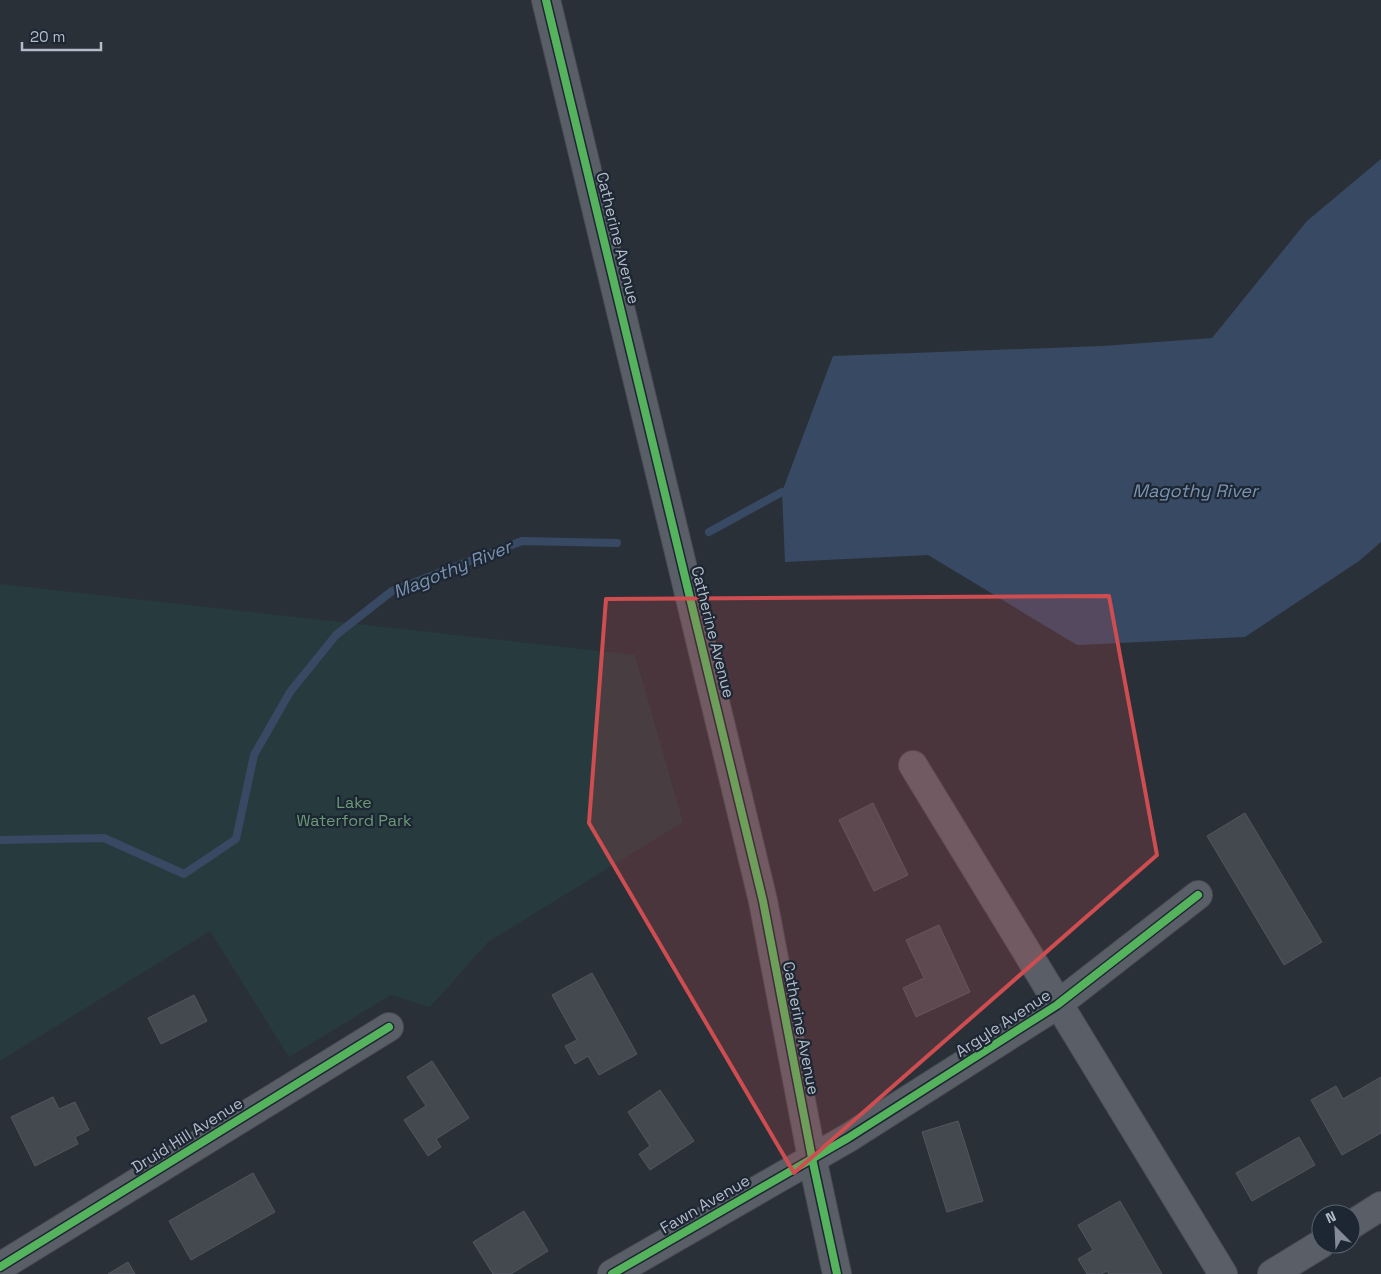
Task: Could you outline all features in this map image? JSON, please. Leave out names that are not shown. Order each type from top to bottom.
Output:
[{"type":"street","name":"Catherine Avenue","points":[[546,0],[763,901],[812,1158],[837,1274]]},
{"type":"street","name":"Argyle Avenue","points":[[912,765],[1222,1274]]},
{"type":"street","name":"Argyle Avenue","points":[[812,1158],[848,1138],[1057,1005],[1198,895]]},
{"type":"street","name":"Druid Hill Avenue","points":[[0,1267],[389,1027]]},
{"type":"street","name":"Fawn Avenue","points":[[612,1274],[812,1158]]},
{"type":"street","points":[[1361,1219],[1381,1206]]},
{"type":"street","points":[[1272,1274],[1311,1250]]},
{"type":"highlighted area","points":[[1109,596],[1157,855],[794,1173],[589,823],[606,599]]},
{"type":"green space","name":"Lake Waterford Park","points":[[0,584],[635,655],[683,822],[488,942],[430,1007],[391,995],[289,1057],[210,931],[0,1061]]},
{"type":"water","name":"Magothy River","points":[[1381,159],[1381,542],[1359,561],[1245,637],[1077,645],[928,555],[785,562],[782,492],[833,356],[1102,346],[1212,338],[1307,221]]},
{"type":"building","points":[[873,803],[908,875],[874,891],[839,820]]},
{"type":"building","points":[[1245,813],[1322,942],[1284,965],[1207,836]]},
{"type":"building","points":[[939,925],[970,992],[916,1017],[903,988],[924,978],[906,940]]},
{"type":"building","points":[[592,973],[637,1054],[599,1075],[588,1056],[575,1064],[565,1046],[577,1040],[552,995]]},
{"type":"building","points":[[194,995],[207,1021],[161,1044],[148,1018]]},
{"type":"building","points":[[432,1061],[469,1118],[436,1139],[441,1147],[428,1156],[404,1120],[426,1106],[407,1077]]},
{"type":"building","points":[[1381,1077],[1381,1133],[1342,1155],[1311,1100],[1336,1086],[1343,1099]]},
{"type":"building","points":[[660,1090],[694,1141],[650,1170],[639,1154],[650,1146],[628,1112]]},
{"type":"building","points":[[53,1097],[59,1109],[75,1102],[89,1130],[75,1137],[78,1144],[35,1166],[11,1117]]},
{"type":"building","points":[[958,1121],[983,1201],[947,1212],[922,1132]]},
{"type":"building","points":[[1299,1137],[1315,1165],[1252,1201],[1236,1173]]},
{"type":"building","points":[[253,1173],[275,1212],[191,1260],[169,1221]]},
{"type":"building","points":[[1120,1201],[1162,1274],[1109,1274],[1107,1271],[1101,1274],[1087,1274],[1078,1259],[1093,1250],[1078,1225]]},
{"type":"building","points":[[524,1211],[548,1251],[511,1274],[493,1274],[473,1242]]},
{"type":"building","points":[[128,1262],[135,1274],[108,1274]]},
{"type":"waterway","name":"Magothy River","points":[[709,532],[782,492]]},
{"type":"waterway","name":"Magothy River","points":[[0,840],[104,838],[184,874],[236,839],[254,755],[290,692],[336,635],[392,591],[522,541],[617,543]]},
{"type":"cycle path","points":[[546,0],[763,901],[812,1158],[837,1274]]},
{"type":"cycle path","points":[[612,1274],[848,1138],[1057,1005],[1198,895]]},
{"type":"cycle path","points":[[0,1267],[389,1027]]}]
